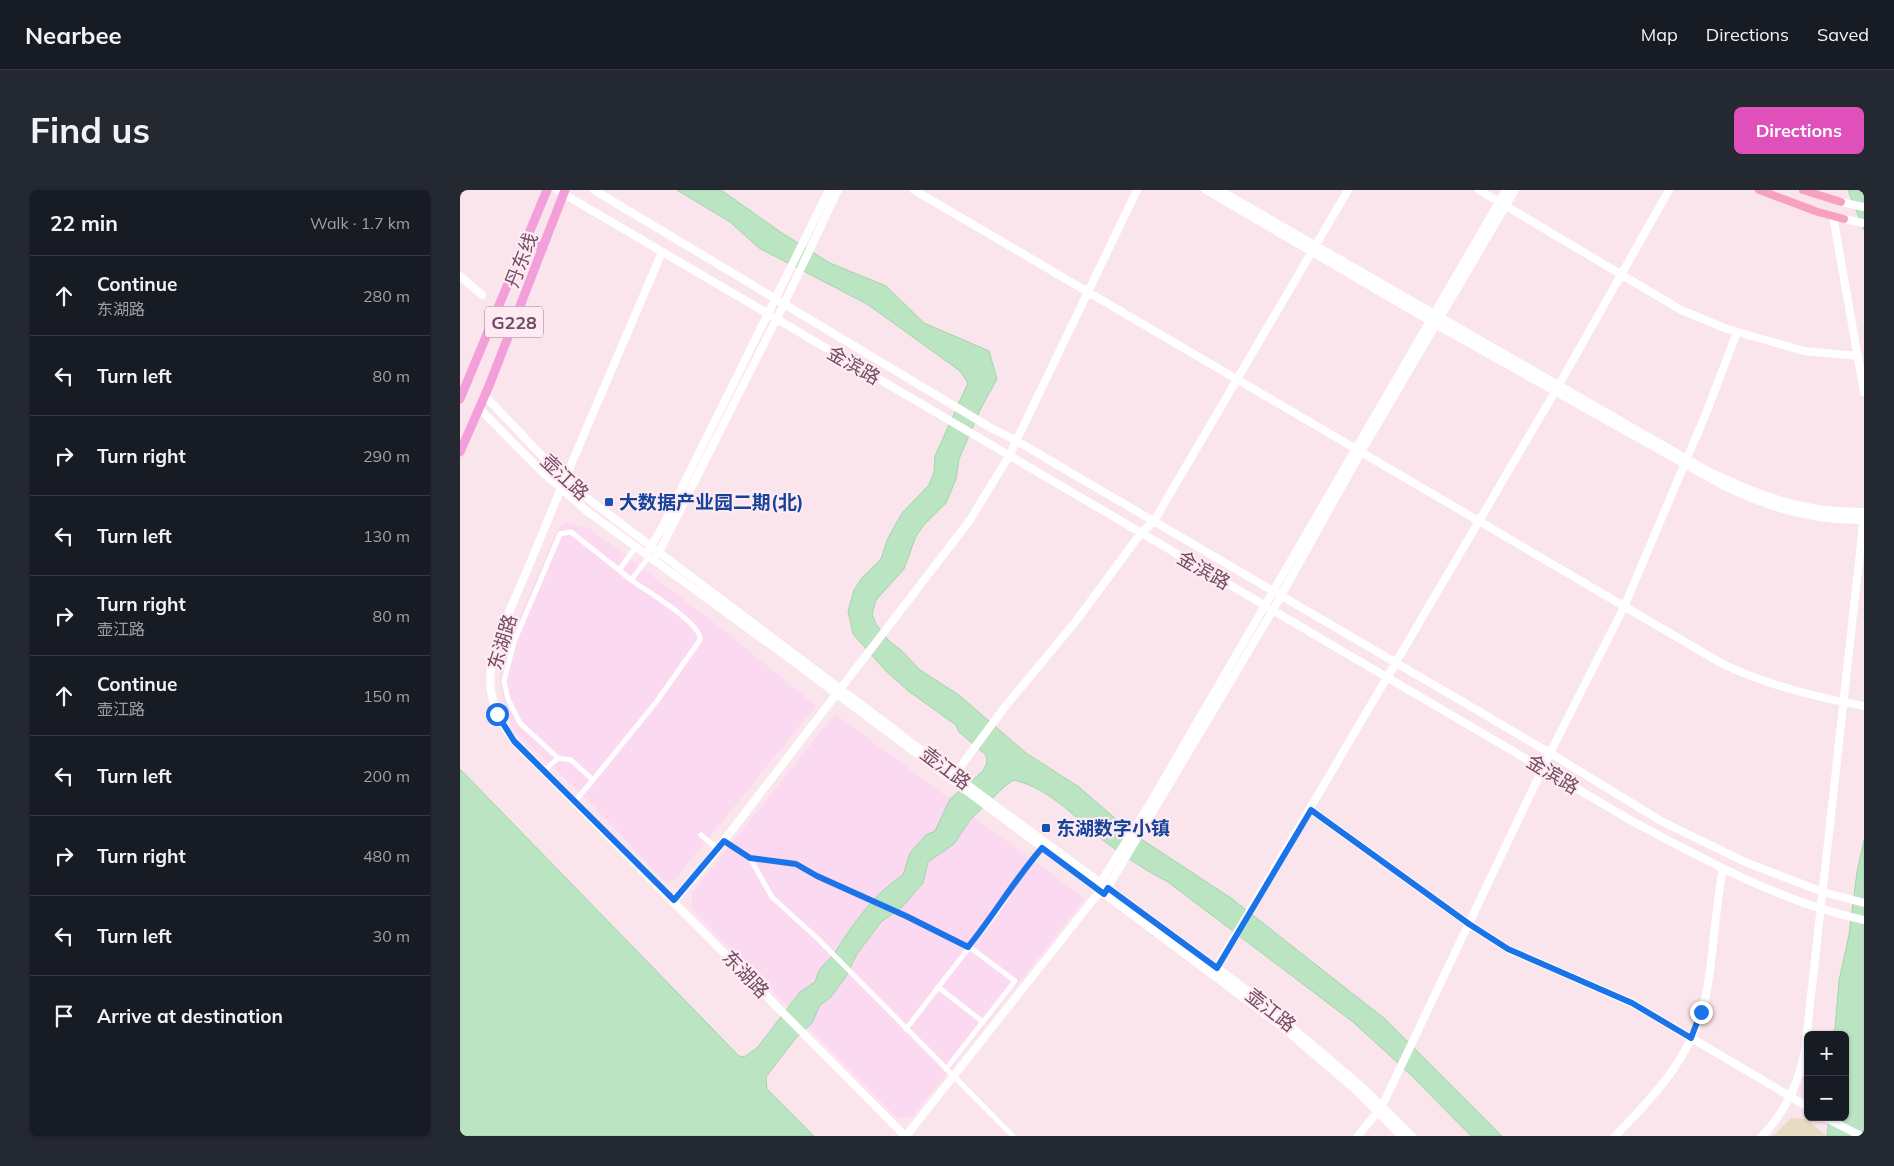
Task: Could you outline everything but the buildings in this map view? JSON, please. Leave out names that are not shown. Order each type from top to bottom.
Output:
[{"type":"highway","name":"丹东线","points":[[460,399],[547,190]]},
{"type":"highway","name":"丹东线","points":[[460,452],[543,248],[562,191]]},
{"type":"highway","points":[[527,240],[543,248]]},
{"type":"main road","points":[[1759,190],[1781,200],[1844,219]]},
{"type":"main road","points":[[1803,190],[1841,202]]},
{"type":"street","name":"金滨路","points":[[594,190],[991,428],[1016,440],[1701,843],[1823,892],[1864,903]]},
{"type":"street","points":[[631,580],[650,557],[659,552],[775,318],[784,304],[829,190]]},
{"type":"street","points":[[650,557],[651,546],[663,526],[767,314],[787,275],[838,190]]},
{"type":"street","points":[[914,190],[1624,607],[1737,671],[1777,685],[1862,706]]},
{"type":"street","points":[[674,900],[718,849],[970,520],[1009,456],[1137,190]]},
{"type":"street","points":[[1206,190],[1314,248]]},
{"type":"street","points":[[1219,190],[1436,320],[1685,460],[1724,486],[1758,501],[1812,515],[1864,516],[1805,1050],[1798,1080],[1791,1097],[1784,1111],[1762,1136]]},
{"type":"street","points":[[952,777],[1004,708],[1076,621],[1141,533],[1154,521],[1348,190]]},
{"type":"street","points":[[1479,190],[1681,310],[1737,332],[1804,351],[1858,356]]},
{"type":"street","points":[[906,1136],[1102,889],[1120,869],[1143,820],[1272,592],[1436,320],[1502,203],[1506,190]]},
{"type":"street","points":[[1502,203],[1515,190]]},
{"type":"street","points":[[1215,971],[1557,387],[1669,190]]},
{"type":"street","name":"金滨路","points":[[562,191],[767,314],[1632,821],[1771,892],[1840,915],[1864,920]]},
{"type":"street","points":[[1841,202],[1864,207]]},
{"type":"street","points":[[1833,216],[1864,392]]},
{"type":"street","points":[[1844,219],[1864,223]]},
{"type":"street","name":"东湖路","points":[[662,252],[560,489],[492,665],[490,691],[500,720],[514,741],[545,770],[906,1136]]},
{"type":"street","points":[[460,276],[482,295]]},
{"type":"street","points":[[1358,1136],[1380,1109],[1550,753],[1624,607],[1737,332]]},
{"type":"street","name":"壶江路","points":[[484,396],[564,479],[838,692]]},
{"type":"street","name":"壶江路","points":[[479,408],[560,489],[636,547],[838,692],[1215,971],[1412,1136]]},
{"type":"street","points":[[1102,889],[1112,864],[1143,820],[1281,597],[1358,450]]},
{"type":"street","points":[[575,801],[593,780],[657,701],[701,637],[692,623],[631,580],[571,532],[563,532],[560,534],[514,642],[504,681],[508,699],[520,723],[558,758],[571,760],[593,780]]},
{"type":"street","points":[[619,570],[636,547]]},
{"type":"street","points":[[1512,750],[1519,735]]},
{"type":"street","points":[[545,770],[558,758]]},
{"type":"street","points":[[1571,785],[1579,772]]},
{"type":"street","name":"壶江路","points":[[991,806],[1042,848],[1102,889]]},
{"type":"street","points":[[1311,810],[1469,924],[1518,955],[1632,1003],[1804,1105]]},
{"type":"street","points":[[701,834],[718,849]]},
{"type":"street","points":[[724,841],[750,858],[796,864],[906,916],[968,947],[1015,981],[946,1070]]},
{"type":"street","points":[[906,1029],[995,914],[1024,870],[1042,848]]},
{"type":"street","points":[[750,858],[772,897],[818,939],[1013,1136]]},
{"type":"street","points":[[1615,1136],[1667,1080],[1691,1038],[1706,992],[1717,898],[1723,869]]},
{"type":"street","points":[[938,987],[983,1022]]},
{"type":"street","name":"壶江路","points":[[1380,1109],[1401,1136]]},
{"type":"street","points":[[1832,1121],[1861,1136]]},
{"type":"shaded area","points":[[677,190],[721,190],[782,233],[830,263],[886,286],[924,323],[989,351],[997,379],[980,410],[959,459],[956,479],[946,503],[916,536],[904,569],[876,600],[872,614],[876,624],[889,641],[901,650],[920,670],[959,695],[1026,753],[1079,787],[1132,833],[1231,898],[1385,1019],[1502,1136],[1471,1136],[1411,1075],[1353,1022],[1168,882],[1143,868],[1111,846],[1051,797],[1027,784],[1014,780],[1005,786],[970,820],[954,844],[928,862],[923,883],[902,907],[881,922],[857,954],[845,978],[830,998],[820,1005],[812,1023],[795,1039],[766,1077],[767,1089],[814,1136],[460,1136],[460,769],[739,1056],[744,1057],[757,1048],[800,992],[815,982],[822,967],[874,899],[903,875],[910,853],[926,835],[935,831],[950,799],[983,771],[987,762],[985,754],[959,732],[956,725],[907,690],[886,671],[853,634],[848,611],[854,590],[862,578],[881,559],[888,538],[902,513],[929,485],[934,472],[935,456],[968,383],[960,371],[867,304],[759,248],[730,222]]},
{"type":"shaded area","points":[[1848,190],[1864,190],[1864,230]]},
{"type":"shaded area","points":[[565,523],[589,528],[721,628],[816,706],[673,882],[665,882],[586,798],[515,732],[505,711],[499,675],[507,645],[558,529]]},
{"type":"shaded area","points":[[835,714],[1085,899],[912,1117],[897,1118],[692,909],[692,893]]},
{"type":"shaded area","points":[[1864,840],[1864,1136],[1827,1136],[1829,1121],[1849,1121],[1849,1031],[1834,1031],[1839,981],[1849,935],[1857,872]]},
{"type":"shaded area","points":[[1791,1118],[1808,1121],[1827,1136],[1773,1136]]},
{"type":"place","name":"大数据产业园二期(北)","points":[[609,502]]},
{"type":"place","name":"东湖数字小镇","points":[[1046,828]]},
{"type":"route","points":[[497,714],[514,741],[674,900],[710,860],[724,841],[750,858],[796,864],[817,876],[906,916],[968,947],[995,914],[1024,870],[1042,848],[1104,894],[1108,888],[1217,968],[1311,810],[1486,936],[1518,955],[1632,1003],[1691,1038],[1701,1012]]}]
